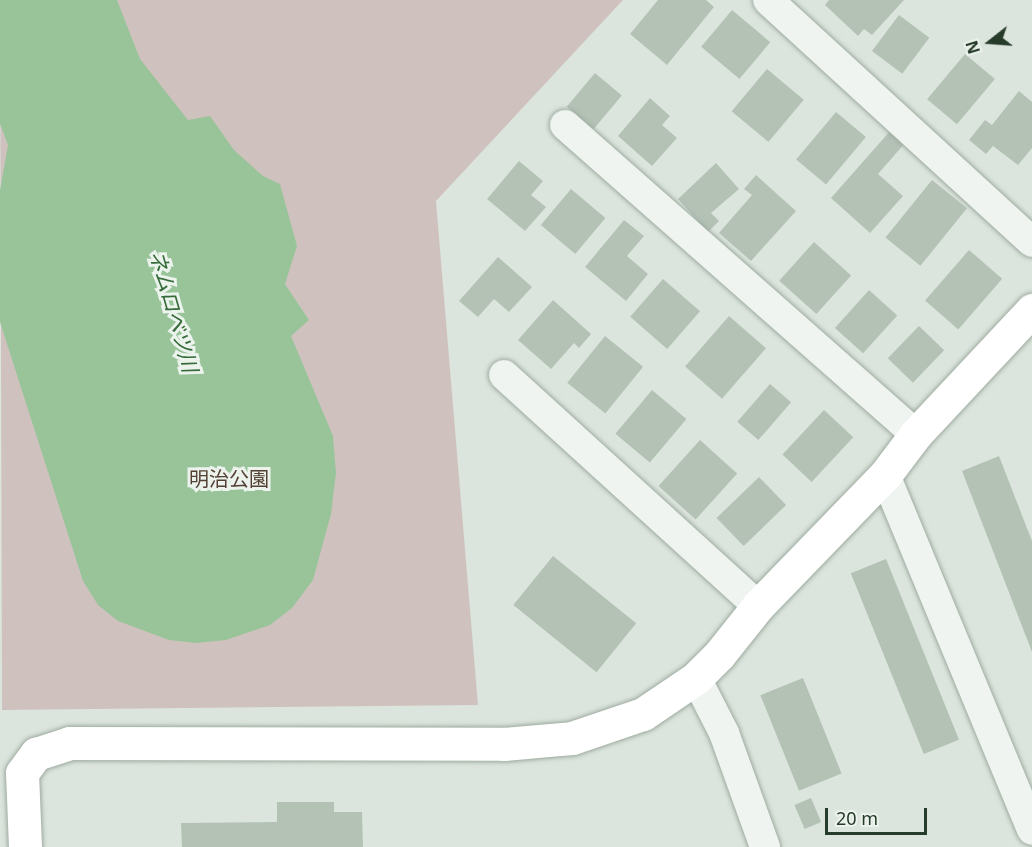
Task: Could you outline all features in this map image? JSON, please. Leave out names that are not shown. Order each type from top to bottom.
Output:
[{"type":"street","points":[[768,0],[1032,242]]},
{"type":"street","points":[[565,125],[916,434]]},
{"type":"street","points":[[25,847],[22,773],[36,754],[69,743],[504,744],[572,738],[643,714],[696,678],[758,606],[885,475],[916,434],[1032,310]]},
{"type":"street","points":[[504,375],[758,606]]},
{"type":"street","points":[[885,475],[1032,830]]},
{"type":"street","points":[[696,678],[724,733],[765,847]]},
{"type":"green space","name":"明治公園","points":[[0,0],[623,0],[436,201],[478,705],[2,710]]},
{"type":"water","name":"ネムロベツ川","points":[[0,0],[117,0],[140,59],[188,120],[210,116],[234,150],[263,176],[280,184],[297,246],[285,284],[309,320],[291,336],[333,436],[336,473],[331,514],[313,580],[292,608],[270,625],[226,640],[196,643],[169,640],[118,621],[98,605],[83,581],[0,322],[0,190],[8,145],[0,124]]},
{"type":"building","points":[[658,0],[706,0],[714,7],[667,65],[630,34]]},
{"type":"building","points":[[829,0],[904,0],[872,35],[864,29],[858,36],[825,5]]},
{"type":"building","points":[[732,10],[770,42],[739,79],[701,47]]},
{"type":"building","points":[[899,15],[929,38],[902,74],[872,51]]},
{"type":"building","points":[[965,54],[995,79],[957,124],[927,99]]},
{"type":"building","points":[[767,69],[804,100],[768,142],[732,111]]},
{"type":"building","points":[[595,73],[622,95],[594,129],[567,107]]},
{"type":"building","points":[[1019,91],[1032,102],[1032,148],[1018,165],[993,146],[986,154],[969,140],[985,120],[992,125]]},
{"type":"building","points":[[650,98],[670,116],[662,125],[677,138],[652,166],[618,136]]},
{"type":"building","points":[[836,112],[866,137],[826,185],[796,159]]},
{"type":"building","points":[[891,130],[905,143],[878,174],[903,196],[870,233],[831,198]]},
{"type":"building","points":[[519,161],[543,181],[531,195],[546,207],[525,231],[487,199]]},
{"type":"building","points":[[716,163],[739,189],[711,213],[719,221],[708,232],[678,199]]},
{"type":"building","points":[[756,175],[796,211],[751,261],[719,233],[752,195],[744,189]]},
{"type":"building","points":[[932,180],[967,208],[920,266],[885,238]]},
{"type":"building","points":[[571,189],[605,218],[575,254],[541,225]]},
{"type":"building","points":[[624,220],[644,236],[627,256],[648,274],[626,301],[585,267]]},
{"type":"building","points":[[814,242],[851,275],[816,314],[779,281]]},
{"type":"building","points":[[969,250],[1002,279],[958,329],[925,301]]},
{"type":"building","points":[[498,257],[532,287],[509,312],[494,299],[478,317],[459,301]]},
{"type":"building","points":[[663,279],[700,311],[667,349],[630,317]]},
{"type":"building","points":[[869,290],[897,315],[863,353],[835,328]]},
{"type":"building","points":[[553,300],[591,334],[579,348],[574,343],[551,369],[518,340]]},
{"type":"building","points":[[729,316],[766,348],[722,399],[685,367]]},
{"type":"building","points":[[919,326],[944,350],[913,383],[888,358]]},
{"type":"building","points":[[605,336],[643,367],[605,413],[567,383]]},
{"type":"building","points":[[770,384],[791,402],[758,440],[737,422]]},
{"type":"building","points":[[652,390],[686,419],[650,463],[615,434]]},
{"type":"building","points":[[824,410],[853,437],[812,482],[782,455]]},
{"type":"building","points":[[700,440],[737,473],[696,520],[659,486]]},
{"type":"building","points":[[999,456],[1032,541],[1032,652],[962,471]]},
{"type":"building","points":[[759,477],[786,505],[744,546],[717,518]]},
{"type":"building","points":[[553,556],[636,623],[597,672],[513,605]]},
{"type":"building","points":[[886,559],[959,740],[924,754],[851,573]]},
{"type":"building","points":[[803,678],[842,773],[799,791],[760,695]]},
{"type":"building","points":[[811,798],[821,822],[805,829],[794,805]]},
{"type":"building","points":[[277,802],[334,802],[334,812],[362,812],[363,847],[182,847],[181,823],[277,822]]}]
